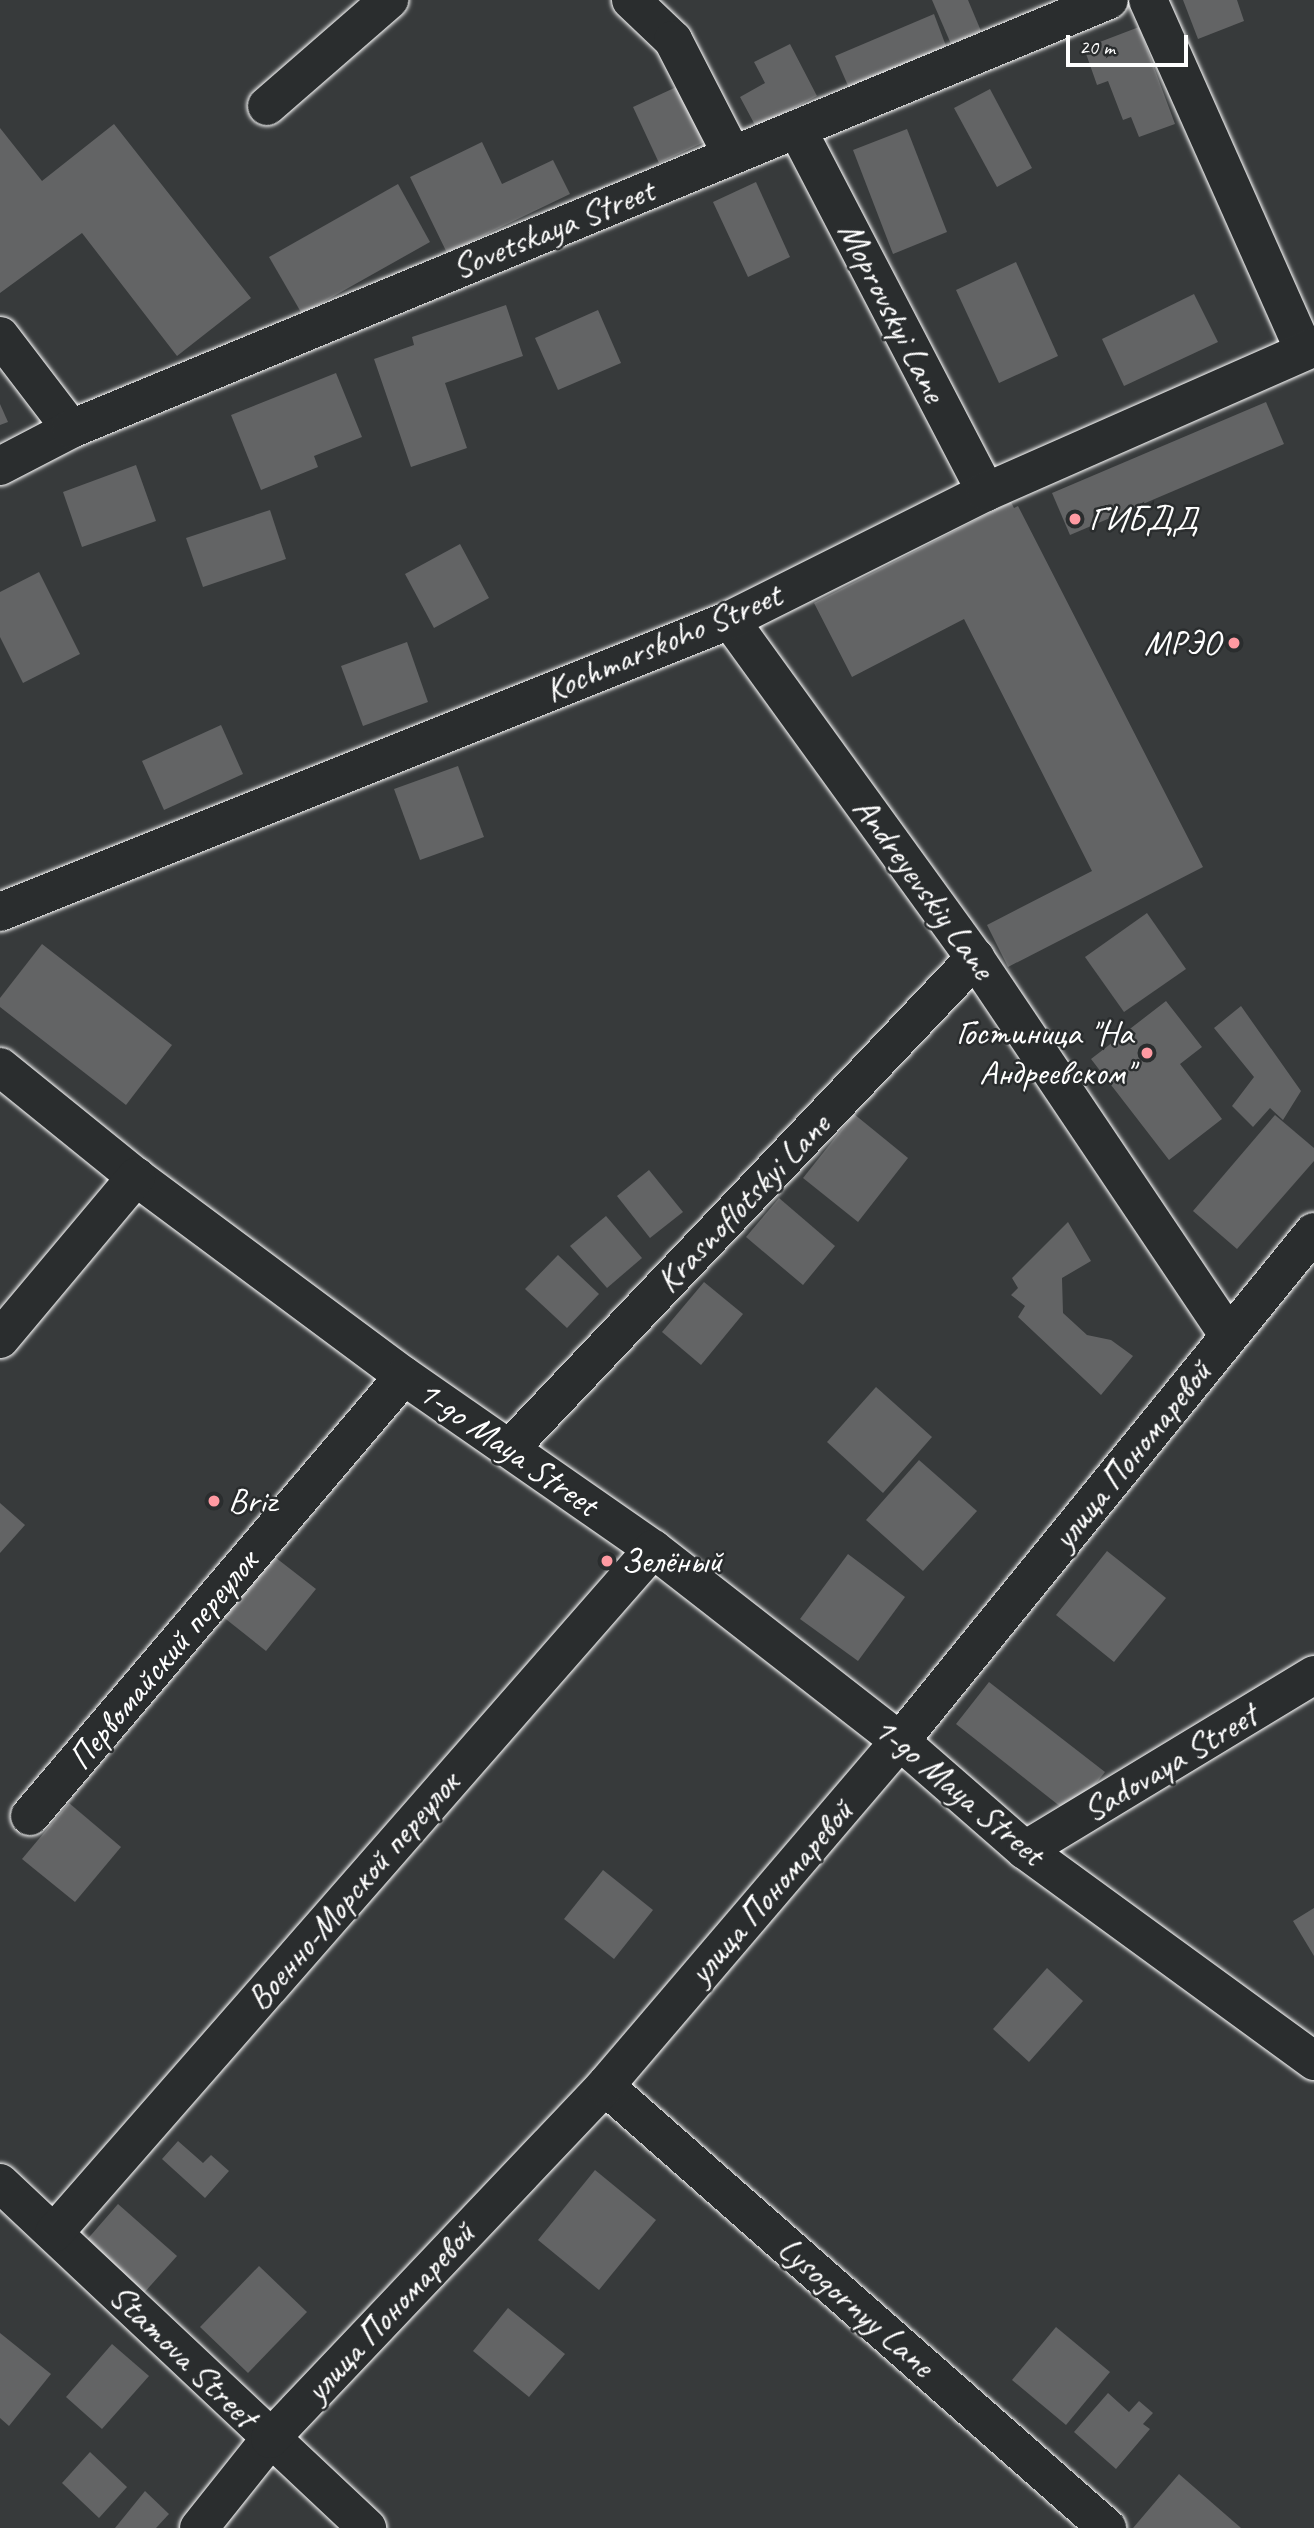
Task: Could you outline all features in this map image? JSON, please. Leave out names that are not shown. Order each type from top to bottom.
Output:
[{"type":"street","points":[[267,106],[388,0]]},
{"type":"street","points":[[631,0],[673,40],[732,155]]},
{"type":"street","name":"Sovetskaya Street","points":[[0,466],[71,429],[732,155],[798,131],[1109,0]]},
{"type":"street","points":[[1148,0],[1309,349]]},
{"type":"street","name":"Moprovskyi Lane","points":[[798,131],[986,492]]},
{"type":"street","points":[[0,336],[71,429]]},
{"type":"street","name":"Kochmarskoho Street","points":[[0,912],[730,620],[986,492],[1309,349]]},
{"type":"street","name":"Andreyevskiy Lane","points":[[730,620],[975,958],[1228,1335]]},
{"type":"street","name":"Krasnoflotskyi Lane","points":[[510,1448],[975,958]]},
{"type":"street","name":"1-go Maya Street","points":[[0,1067],[136,1177],[404,1376],[653,1549],[900,1741],[1025,1850],[1314,2061]]},
{"type":"street","points":[[0,1339],[136,1177]]},
{"type":"street","name":"улица Пономаревой","points":[[199,2528],[270,2439],[605,2086],[900,1741],[1314,1231]]},
{"type":"street","name":"Первомайский переулок","points":[[30,1816],[404,1376]]},
{"type":"street","name":"Военно-Морской переулок","points":[[54,2233],[653,1549]]},
{"type":"street","name":"Sadovaya Street","points":[[1025,1850],[1314,1675]]},
{"type":"street","name":"Lysogornyy Lane","points":[[605,2086],[1107,2528]]},
{"type":"street","name":"Stamova Street","points":[[0,2183],[367,2528]]},
{"type":"building","points":[[932,0],[968,0],[981,31],[951,44]]},
{"type":"building","points":[[1183,0],[1237,0],[1244,21],[1198,39]]},
{"type":"building","points":[[934,14],[946,46],[849,88],[835,56]]},
{"type":"building","points":[[1139,27],[1175,124],[1139,137],[1131,117],[1123,120],[1108,81],[1097,85],[1084,48]]},
{"type":"building","points":[[790,44],[817,96],[756,127],[740,97],[765,83],[754,62]]},
{"type":"building","points":[[685,83],[711,139],[659,163],[633,107]]},
{"type":"building","points":[[990,89],[1032,168],[997,187],[954,108]]},
{"type":"building","points":[[114,124],[251,298],[177,356],[82,233],[0,293],[0,128],[42,181]]},
{"type":"building","points":[[907,129],[947,232],[893,254],[853,150]]},
{"type":"building","points":[[482,142],[502,184],[553,160],[570,194],[447,253],[410,177]]},
{"type":"building","points":[[756,182],[790,257],[748,277],[713,202]]},
{"type":"building","points":[[398,184],[430,242],[302,314],[269,257]]},
{"type":"building","points":[[1016,262],[1058,356],[999,383],[956,290]]},
{"type":"building","points":[[1194,294],[1218,342],[1124,386],[1102,339]]},
{"type":"building","points":[[506,305],[523,356],[445,383],[467,448],[411,467],[374,359],[414,345],[412,337]]},
{"type":"building","points":[[598,310],[621,363],[558,390],[535,338]]},
{"type":"building","points":[[336,373],[362,437],[314,456],[318,467],[261,490],[231,415]]},
{"type":"building","points":[[1266,402],[1284,444],[1070,535],[1052,493]]},
{"type":"building","points":[[0,404],[8,422],[0,425]]},
{"type":"building","points":[[136,465],[156,521],[82,547],[63,492]]},
{"type":"building","points":[[1011,502],[1014,508],[1018,506],[1203,867],[1008,967],[987,925],[1092,871],[964,619],[852,677],[814,603]]},
{"type":"building","points":[[270,510],[286,559],[203,587],[186,538]]},
{"type":"building","points":[[460,544],[489,598],[434,628],[405,574]]},
{"type":"building","points":[[39,572],[80,654],[23,683],[0,637],[0,592]]},
{"type":"building","points":[[407,642],[428,702],[363,726],[341,666]]},
{"type":"building","points":[[221,725],[243,774],[164,810],[142,761]]},
{"type":"building","points":[[458,766],[484,837],[420,860],[394,789]]},
{"type":"building","points":[[1147,913],[1186,969],[1124,1012],[1085,957]]},
{"type":"building","points":[[42,944],[172,1045],[126,1105],[0,1007],[0,998]]},
{"type":"building","points":[[1166,1001],[1202,1047],[1180,1064],[1222,1119],[1169,1160],[1091,1059]]},
{"type":"building","points":[[1241,1006],[1301,1091],[1283,1120],[1270,1108],[1253,1127],[1232,1106],[1254,1077],[1214,1028]]},
{"type":"building","points":[[854,1114],[908,1158],[858,1222],[803,1178]]},
{"type":"building","points":[[1275,1115],[1314,1148],[1314,1161],[1237,1249],[1193,1211]]},
{"type":"building","points":[[649,1170],[683,1212],[650,1238],[617,1196]]},
{"type":"building","points":[[779,1198],[835,1246],[803,1285],[746,1237]]},
{"type":"building","points":[[606,1216],[642,1258],[607,1288],[570,1246]]},
{"type":"building","points":[[1068,1222],[1091,1261],[1062,1278],[1063,1313],[1087,1335],[1111,1340],[1133,1356],[1101,1395],[1018,1317],[1025,1306],[1011,1295],[1018,1288],[1012,1278]]},
{"type":"building","points":[[558,1255],[599,1294],[567,1328],[525,1289]]},
{"type":"building","points":[[704,1282],[743,1314],[701,1365],[662,1332]]},
{"type":"building","points":[[876,1387],[932,1437],[883,1493],[827,1442]]},
{"type":"building","points":[[919,1460],[977,1511],[923,1571],[866,1520]]},
{"type":"building","points":[[0,1503],[25,1525],[0,1553]]},
{"type":"building","points":[[1107,1551],[1166,1598],[1114,1662],[1056,1615]]},
{"type":"building","points":[[271,1554],[316,1589],[266,1651],[222,1616]]},
{"type":"building","points":[[848,1554],[905,1597],[858,1661],[800,1619]]},
{"type":"building","points":[[989,1682],[1105,1772],[1071,1815],[956,1724]]},
{"type":"building","points":[[69,1803],[121,1847],[75,1902],[22,1859]]},
{"type":"building","points":[[603,1870],[653,1910],[614,1959],[564,1919]]},
{"type":"building","points":[[1314,1908],[1314,1956],[1293,1921]]},
{"type":"building","points":[[1047,1968],[1083,2001],[1029,2062],[993,2029]]},
{"type":"building","points":[[178,2141],[203,2163],[211,2155],[229,2171],[205,2198],[162,2159]]},
{"type":"building","points":[[595,2170],[656,2220],[599,2290],[538,2240]]},
{"type":"building","points":[[118,2204],[177,2256],[143,2294],[85,2242]]},
{"type":"building","points":[[259,2266],[307,2312],[248,2373],[200,2327]]},
{"type":"building","points":[[508,2308],[565,2354],[529,2397],[473,2351]]},
{"type":"building","points":[[1056,2327],[1110,2372],[1066,2425],[1012,2380]]},
{"type":"building","points":[[0,2333],[51,2374],[9,2426],[0,2418]]},
{"type":"building","points":[[112,2344],[149,2376],[102,2429],[66,2397]]},
{"type":"building","points":[[1108,2393],[1129,2412],[1139,2401],[1153,2413],[1143,2424],[1150,2429],[1116,2469],[1074,2432]]},
{"type":"building","points":[[90,2452],[127,2487],[99,2518],[62,2483]]},
{"type":"building","points":[[1179,2474],[1241,2528],[1133,2528]]},
{"type":"building","points":[[145,2491],[169,2514],[156,2528],[115,2528]]},
{"type":"place","name":"ГИБДД","points":[[1075,519]]},
{"type":"place","name":"МРЭО","points":[[1234,643]]},
{"type":"place","name":"Гостиница \"На Андреевском\"","points":[[1147,1053]]},
{"type":"place","name":"Briz","points":[[214,1501]]},
{"type":"place","name":"Зелёный","points":[[607,1561]]}]
